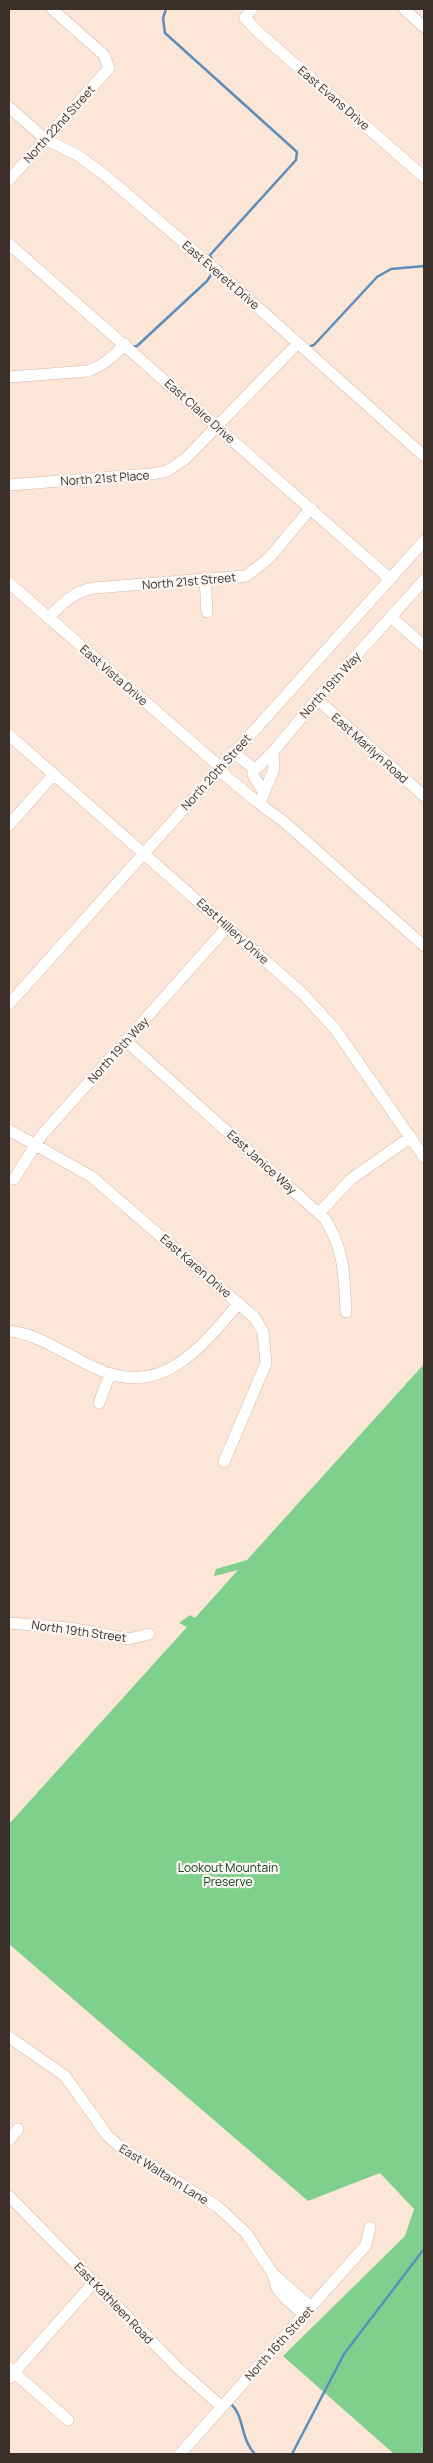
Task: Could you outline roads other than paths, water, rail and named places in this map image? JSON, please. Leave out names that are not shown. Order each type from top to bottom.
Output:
[{"type":"street","name":"North 22nd Street","points":[[9,180],[109,68],[104,55],[52,9]]},
{"type":"street","points":[[404,9],[424,27]]},
{"type":"street","name":"East Evans Drive","points":[[248,13],[424,178]]},
{"type":"street","name":"East Everett Drive","points":[[9,107],[46,139],[79,156],[107,177],[298,343],[424,456]]},
{"type":"street","name":"East Claire Drive","points":[[9,244],[390,579]]},
{"type":"street","name":"North 21st Place","points":[[9,485],[160,473],[184,460],[298,343]]},
{"type":"street","points":[[9,377],[88,371],[100,367],[110,360],[125,344]]},
{"type":"street","name":"North 21st Street","points":[[48,618],[67,599],[83,590],[246,576],[269,558],[311,508]]},
{"type":"street","name":"North 20th Street","points":[[9,1004],[424,541]]},
{"type":"street","points":[[205,579],[207,612]]},
{"type":"street","name":"North 19th Way","points":[[273,752],[317,699],[392,618],[424,580]]},
{"type":"street","name":"East Vista Drive","points":[[9,583],[242,790],[262,798],[424,946]]},
{"type":"street","points":[[392,618],[424,646]]},
{"type":"street","name":"East Marilyn Road","points":[[317,699],[424,796]]},
{"type":"street","name":"East Hillery Drive","points":[[9,735],[303,994],[329,1021],[424,1157]]},
{"type":"street","name":"East Vista Drive","points":[[234,752],[254,774],[262,798]]},
{"type":"street","points":[[242,790],[258,767],[273,752]]},
{"type":"street","points":[[262,798],[274,769],[273,752]]},
{"type":"street","points":[[9,825],[54,774]]},
{"type":"street","name":"North 19th Way","points":[[14,1179],[34,1145],[228,926]]},
{"type":"street","name":"East Janice Way","points":[[126,1042],[319,1214],[338,1242],[343,1260],[346,1312]]},
{"type":"street","name":"East Karen Drive","points":[[9,1130],[105,1186],[255,1318],[263,1332],[266,1363],[224,1462]]},
{"type":"street","points":[[319,1214],[351,1179],[410,1137]]},
{"type":"street","points":[[9,1331],[33,1336],[110,1374],[132,1378],[148,1377],[176,1367],[200,1347],[239,1303]]},
{"type":"street","points":[[99,1403],[110,1374]]},
{"type":"street","name":"North 19th Street","points":[[9,1623],[69,1628],[129,1639],[149,1634]]},
{"type":"street","name":"East Waltann Lane","points":[[9,2036],[64,2076],[107,2135],[120,2147],[218,2207],[232,2219],[246,2233],[283,2288],[307,2311]]},
{"type":"street","points":[[9,2140],[18,2129]]},
{"type":"street","name":"East Kathleen Road","points":[[9,2196],[178,2368],[222,2407]]},
{"type":"street","name":"North 16th Street","points":[[180,2454],[366,2245],[370,2227]]},
{"type":"street","points":[[68,2420],[10,2372],[94,2282]]},
{"type":"waterway","points":[[166,9],[163,18],[165,33],[297,152],[296,160],[210,255],[212,260]]},
{"type":"waterway","points":[[308,347],[314,345],[377,277],[391,269],[424,266]]},
{"type":"waterway","points":[[132,347],[137,346],[207,281],[213,272]]},
{"type":"waterway","points":[[292,2454],[344,2354],[424,2249]]},
{"type":"waterway","points":[[230,2403],[238,2414],[247,2442],[255,2454]]},
{"type":"park label","name":"Lookout Mountain Preserve","points":[[228,1874]]}]
